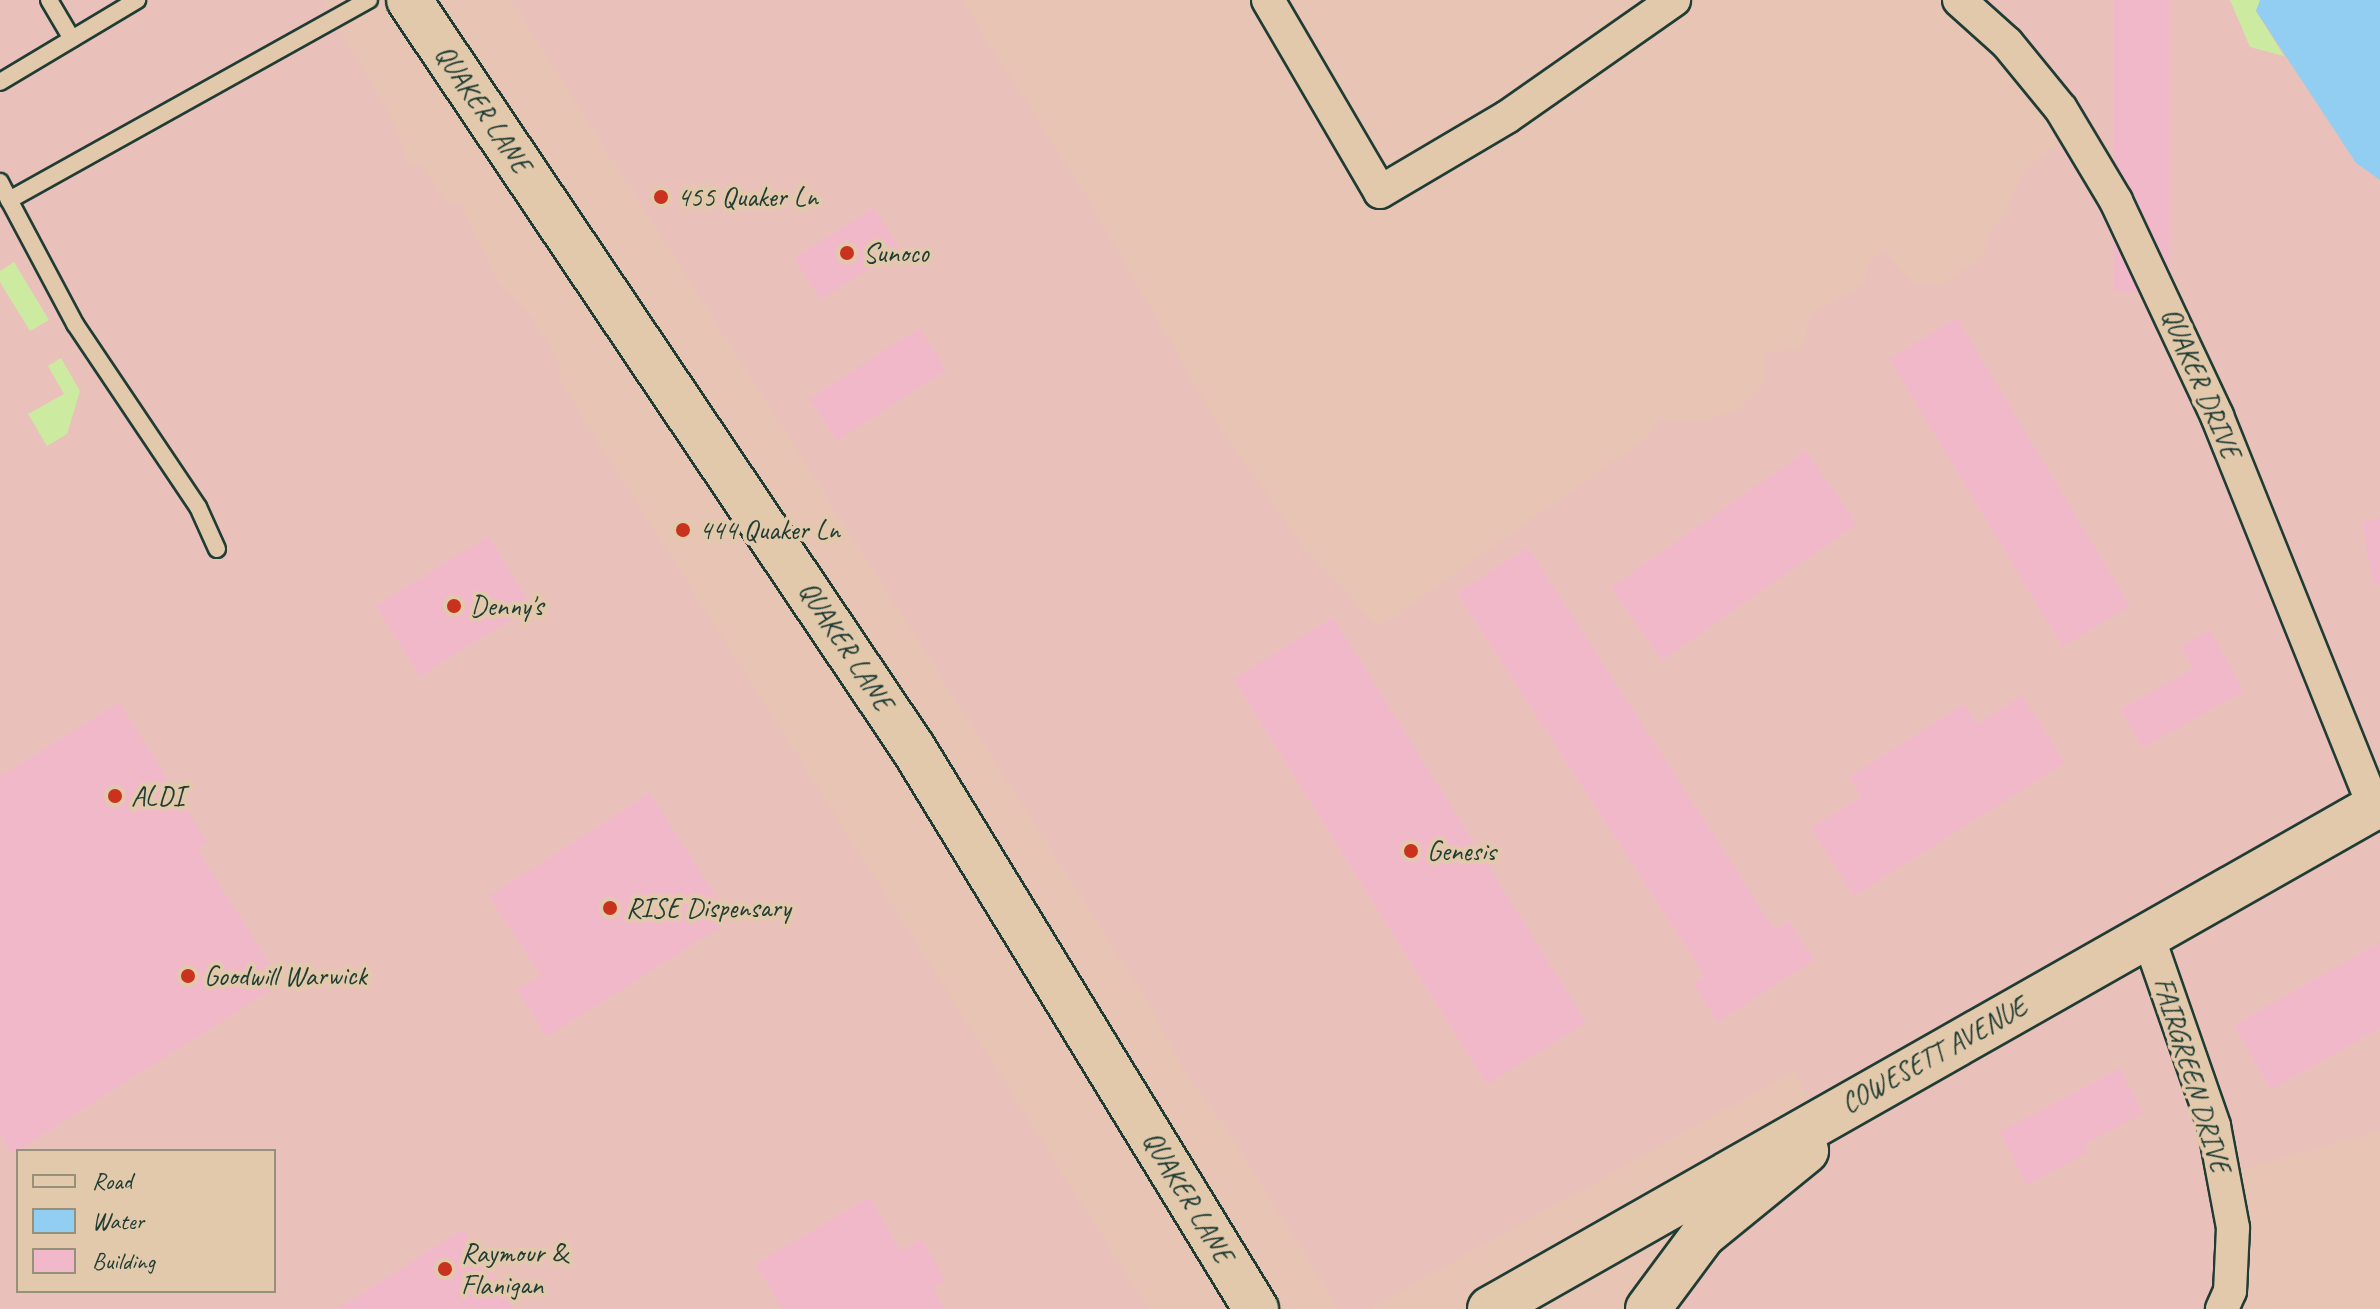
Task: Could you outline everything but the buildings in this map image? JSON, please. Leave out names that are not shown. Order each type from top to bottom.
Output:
[{"type":"main road","name":"QUAKER LANE","points":[[409,0],[913,748],[1256,1309]]},
{"type":"main road","name":"COWESETT AVENUE","points":[[1490,1309],[1898,1074],[2377,805]]},
{"type":"main road","points":[[1648,1309],[1703,1235],[1898,1074]]},
{"type":"street","points":[[1268,0],[1380,192],[1507,117],[1674,0]]},
{"type":"street","name":"QUAKER DRIVE","points":[[1959,0],[2007,43],[2061,109],[2116,201],[2217,416],[2377,805]]},
{"type":"street","name":"FAIRGREEN DRIVE","points":[[2148,936],[2214,1126],[2233,1228],[2230,1291],[2222,1309]]},
{"type":"lane","points":[[49,0],[72,39]]},
{"type":"lane","points":[[0,82],[137,0]]},
{"type":"lane","points":[[9,200],[369,0]]},
{"type":"lane","points":[[0,182],[75,324],[198,507],[217,549]]},
{"type":"shaded area","points":[[0,0],[323,0],[393,120],[408,166],[421,164],[448,204],[460,202],[499,282],[533,318],[560,364],[560,381],[1149,1309],[0,1309]]},
{"type":"shaded area","points":[[511,0],[962,0],[1090,202],[1219,426],[1304,547],[1379,627],[1645,439],[1659,419],[1711,419],[1739,409],[1765,382],[1764,354],[1803,348],[1810,315],[1864,283],[1868,263],[1884,250],[1912,281],[1942,286],[1985,254],[1987,233],[2006,213],[2022,172],[2069,137],[1961,0],[2230,0],[2250,47],[2284,56],[2356,163],[2380,180],[2380,1131],[2236,1171],[2226,1309],[1650,1309],[1826,1134],[1794,1071],[1369,1309],[1339,1309],[1221,1120],[1185,1073],[1154,1012]]},
{"type":"green space","points":[[2230,0],[2260,0],[2256,11],[2284,56],[2250,47]]},
{"type":"green space","points":[[14,262],[49,320],[30,331],[0,282],[0,271]]},
{"type":"green space","points":[[61,358],[80,391],[67,434],[47,446],[28,414],[64,394],[48,366]]},
{"type":"water","points":[[2260,0],[2380,0],[2380,180],[2356,163],[2256,11]]},
{"type":"place","name":"455 Quaker Ln","points":[[661,197]]},
{"type":"place","name":"Sunoco","points":[[847,253]]},
{"type":"place","name":"444 Quaker Ln","points":[[683,530]]},
{"type":"place","name":"Denny's","points":[[454,606]]},
{"type":"place","name":"ALDI","points":[[115,796]]},
{"type":"place","name":"Genesis","points":[[1411,851]]},
{"type":"place","name":"RISE Dispensary","points":[[610,908]]},
{"type":"place","name":"Goodwill Warwick","points":[[188,976]]},
{"type":"place","name":"Raymour & Flanigan","points":[[445,1269]]}]
